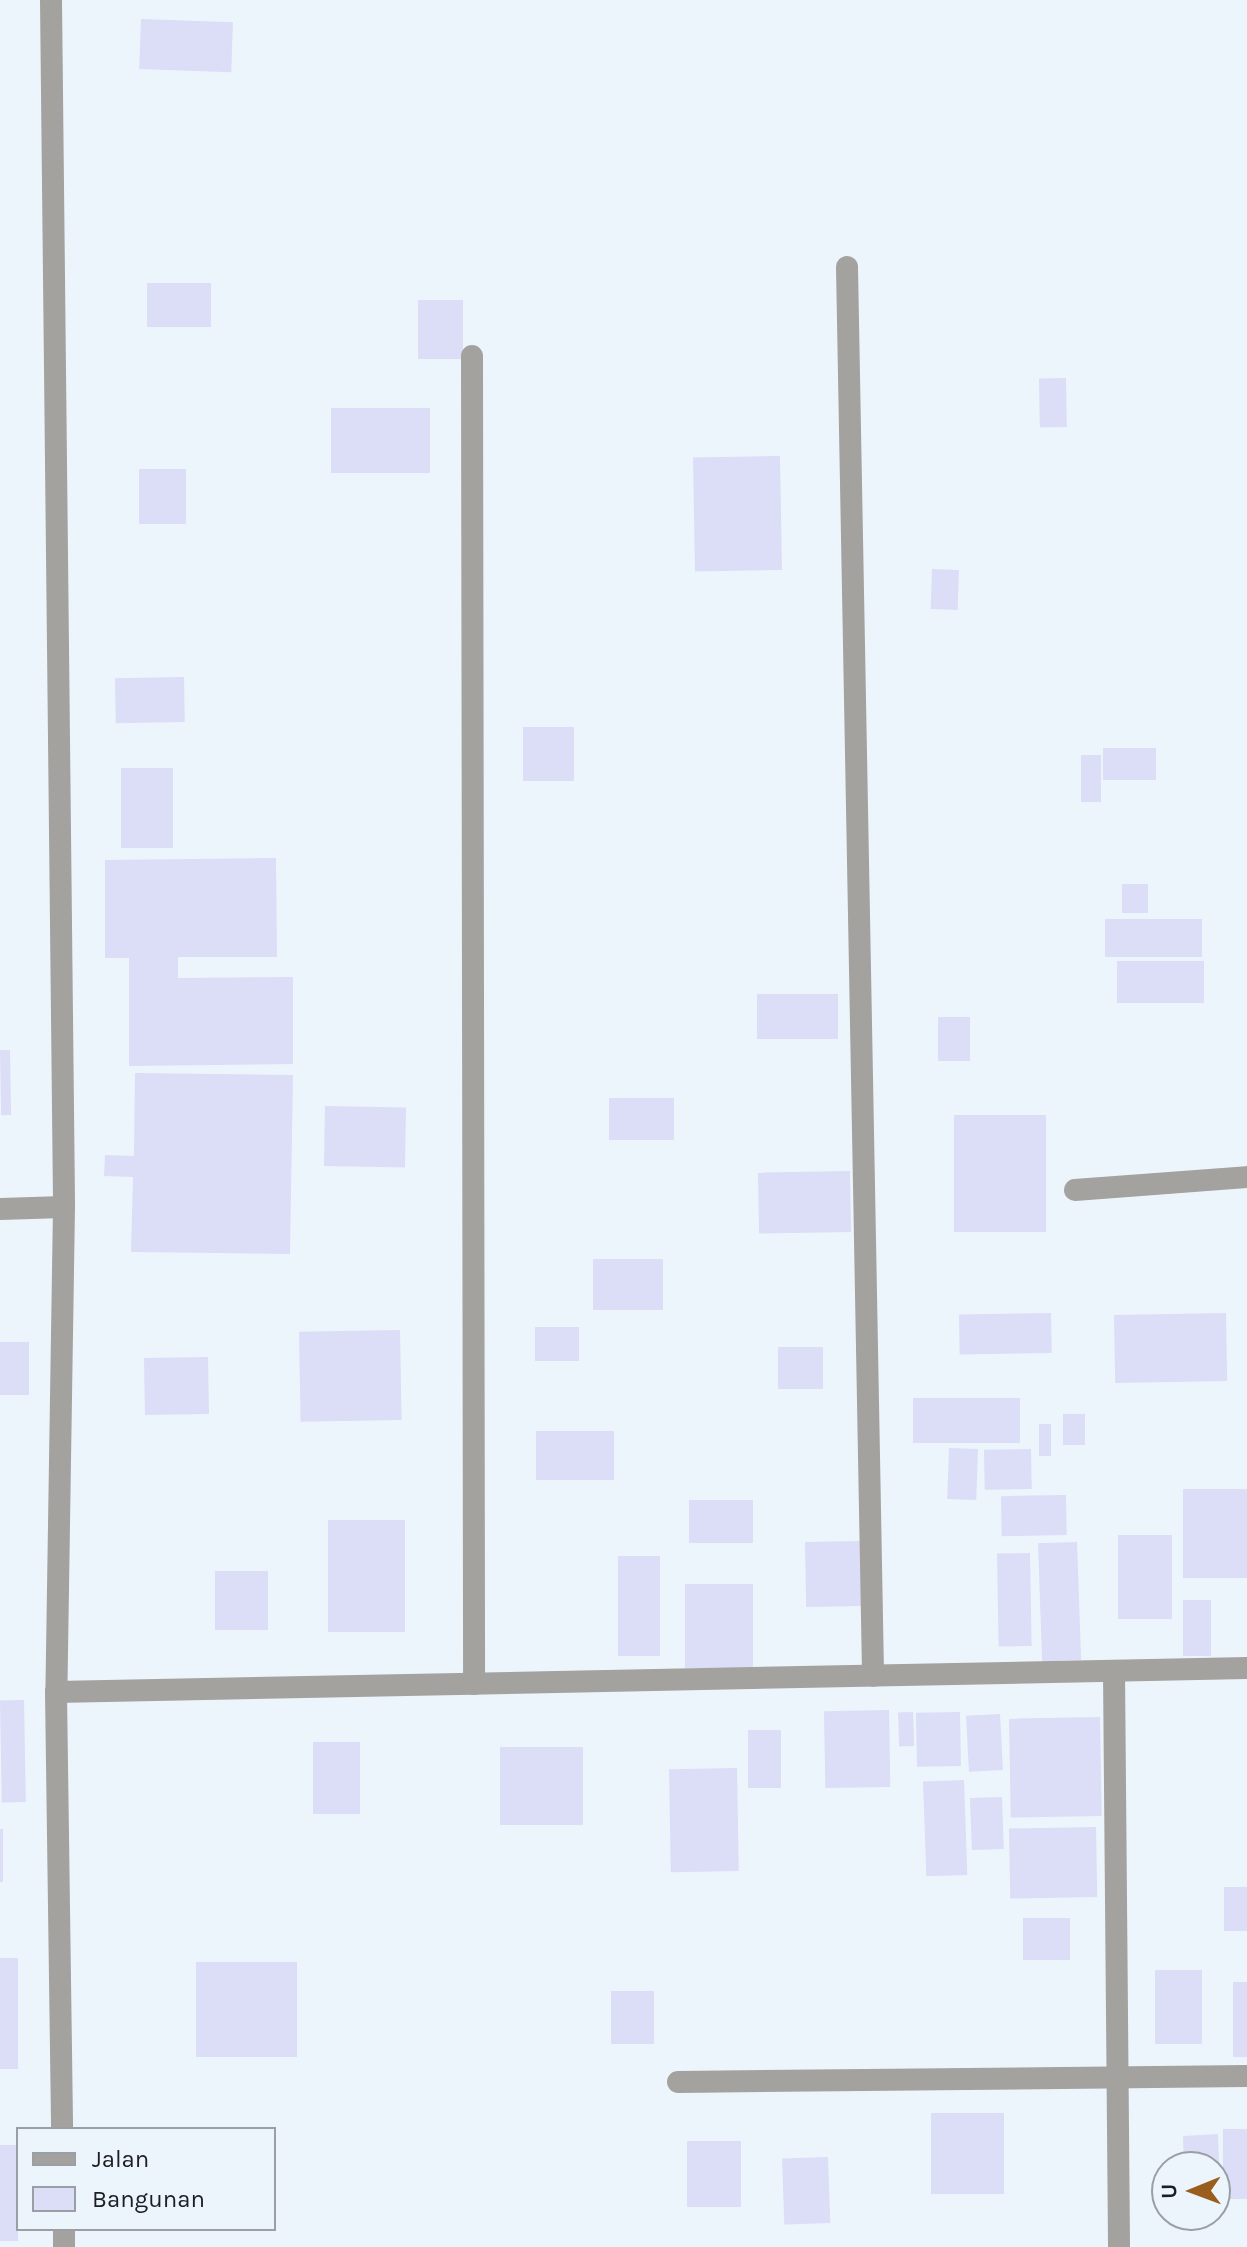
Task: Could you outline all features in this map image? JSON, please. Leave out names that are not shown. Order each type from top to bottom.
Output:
[{"type":"street","points":[[51,0],[64,1207],[56,1692],[62,2127]]},
{"type":"street","points":[[847,267],[873,1676]]},
{"type":"street","points":[[472,356],[474,1684]]},
{"type":"street","points":[[1075,1190],[1247,1177]]},
{"type":"street","points":[[0,1209],[64,1207]]},
{"type":"street","points":[[56,1692],[1247,1668]]},
{"type":"street","points":[[1114,1671],[1119,2247]]},
{"type":"street","points":[[678,2082],[1247,2076]]},
{"type":"building","points":[[141,19],[233,22],[231,72],[139,69]]},
{"type":"building","points":[[147,283],[211,283],[211,327],[147,327]]},
{"type":"building","points":[[418,300],[463,300],[463,359],[418,359]]},
{"type":"building","points":[[1039,378],[1066,378],[1067,427],[1040,427]]},
{"type":"building","points":[[331,408],[430,408],[430,473],[331,473]]},
{"type":"building","points":[[780,456],[782,570],[695,572],[693,458]]},
{"type":"building","points":[[139,469],[186,469],[186,524],[139,524]]},
{"type":"building","points":[[932,569],[959,570],[958,610],[931,609]]},
{"type":"building","points":[[184,677],[185,722],[116,723],[115,678]]},
{"type":"building","points":[[523,727],[574,727],[574,781],[523,781]]},
{"type":"building","points":[[1103,748],[1156,748],[1156,780],[1103,780]]},
{"type":"building","points":[[1081,755],[1101,755],[1101,802],[1081,802]]},
{"type":"building","points":[[121,768],[173,768],[173,848],[121,848]]},
{"type":"building","points":[[276,858],[277,957],[178,957],[178,978],[293,977],[293,1064],[129,1066],[129,958],[105,958],[105,860]]},
{"type":"building","points":[[1122,884],[1148,884],[1148,913],[1122,913]]},
{"type":"building","points":[[1105,919],[1202,919],[1202,957],[1105,957]]},
{"type":"building","points":[[1117,961],[1204,961],[1204,1003],[1117,1003]]},
{"type":"building","points":[[757,994],[838,994],[838,1039],[757,1039]]},
{"type":"building","points":[[938,1017],[970,1017],[970,1061],[938,1061]]},
{"type":"building","points":[[0,1050],[10,1050],[11,1115],[1,1115]]},
{"type":"building","points":[[135,1073],[293,1075],[290,1254],[131,1252],[133,1177],[104,1176],[105,1155],[134,1156]]},
{"type":"building","points":[[609,1098],[674,1098],[674,1140],[609,1140]]},
{"type":"building","points":[[325,1106],[406,1107],[405,1167],[324,1166]]},
{"type":"building","points":[[954,1115],[1046,1115],[1046,1232],[954,1232]]},
{"type":"building","points":[[850,1171],[851,1232],[759,1234],[758,1173]]},
{"type":"building","points":[[593,1259],[663,1259],[663,1310],[593,1310]]},
{"type":"building","points":[[1051,1313],[1052,1353],[960,1355],[959,1315]]},
{"type":"building","points":[[1226,1313],[1227,1381],[1115,1383],[1114,1315]]},
{"type":"building","points":[[535,1327],[579,1327],[579,1361],[535,1361]]},
{"type":"building","points":[[400,1330],[402,1420],[301,1422],[299,1332]]},
{"type":"building","points":[[0,1342],[29,1342],[29,1395],[0,1395]]},
{"type":"building","points":[[778,1347],[823,1347],[823,1389],[778,1389]]},
{"type":"building","points":[[208,1357],[209,1414],[145,1415],[144,1358]]},
{"type":"building","points":[[913,1398],[1020,1398],[1020,1443],[913,1443]]},
{"type":"building","points":[[1063,1414],[1085,1414],[1085,1445],[1063,1445]]},
{"type":"building","points":[[1039,1424],[1051,1424],[1051,1456],[1039,1456]]},
{"type":"building","points":[[536,1431],[614,1431],[614,1480],[536,1480]]},
{"type":"building","points":[[949,1448],[978,1449],[976,1500],[947,1499]]},
{"type":"building","points":[[1031,1449],[1032,1489],[985,1490],[984,1450]]},
{"type":"building","points":[[1183,1489],[1247,1489],[1247,1578],[1183,1578]]},
{"type":"building","points":[[1066,1495],[1067,1535],[1002,1536],[1001,1496]]},
{"type":"building","points":[[689,1500],[753,1500],[753,1543],[689,1543]]},
{"type":"building","points":[[328,1520],[405,1520],[405,1632],[328,1632]]},
{"type":"building","points":[[1118,1535],[1172,1535],[1172,1619],[1118,1619]]},
{"type":"building","points":[[861,1541],[862,1606],[806,1607],[805,1542]]},
{"type":"building","points":[[1077,1542],[1081,1660],[1042,1661],[1038,1543]]},
{"type":"building","points":[[1030,1553],[1032,1646],[999,1647],[997,1554]]},
{"type":"building","points":[[618,1556],[660,1556],[660,1656],[618,1656]]},
{"type":"building","points":[[215,1571],[268,1571],[268,1630],[215,1630]]},
{"type":"building","points":[[685,1584],[753,1584],[753,1668],[685,1668]]},
{"type":"building","points":[[1183,1600],[1211,1600],[1211,1656],[1183,1656]]},
{"type":"building","points":[[0,1700],[24,1700],[26,1802],[2,1802]]},
{"type":"building","points":[[889,1710],[890,1787],[825,1788],[824,1711]]},
{"type":"building","points":[[913,1712],[914,1746],[899,1747],[898,1713]]},
{"type":"building","points":[[960,1712],[961,1766],[917,1767],[916,1713]]},
{"type":"building","points":[[1000,1714],[1003,1770],[969,1772],[966,1716]]},
{"type":"building","points":[[1100,1717],[1102,1816],[1011,1818],[1009,1719]]},
{"type":"building","points":[[748,1730],[781,1730],[781,1788],[748,1788]]},
{"type":"building","points":[[313,1742],[360,1742],[360,1814],[313,1814]]},
{"type":"building","points":[[500,1747],[583,1747],[583,1825],[500,1825]]},
{"type":"building","points":[[737,1768],[739,1871],[671,1872],[669,1769]]},
{"type":"building","points":[[964,1780],[967,1875],[926,1876],[923,1781]]},
{"type":"building","points":[[1002,1797],[1004,1849],[972,1850],[970,1798]]},
{"type":"building","points":[[1096,1827],[1097,1897],[1010,1899],[1009,1829]]},
{"type":"building","points":[[0,1829],[3,1829],[3,1882],[0,1882]]},
{"type":"building","points":[[1224,1887],[1247,1887],[1247,1931],[1224,1931]]},
{"type":"building","points":[[1023,1918],[1070,1918],[1070,1960],[1023,1960]]},
{"type":"building","points":[[0,1958],[18,1958],[18,2069],[0,2069]]},
{"type":"building","points":[[196,1962],[297,1962],[297,2057],[196,2057]]},
{"type":"building","points":[[1155,1970],[1202,1970],[1202,2044],[1155,2044]]},
{"type":"building","points":[[1233,1982],[1247,1982],[1247,2057],[1233,2057]]},
{"type":"building","points":[[611,1991],[654,1991],[654,2044],[611,2044]]},
{"type":"building","points":[[931,2113],[1004,2113],[1004,2194],[931,2194]]},
{"type":"building","points":[[1223,2129],[1247,2129],[1247,2199],[1231,2199],[1231,2151],[1223,2151]]},
{"type":"building","points":[[1218,2134],[1219,2151],[1183,2151],[1183,2136]]},
{"type":"building","points":[[687,2141],[741,2141],[741,2207],[687,2207]]},
{"type":"building","points":[[0,2145],[16,2145],[18,2241],[0,2241]]},
{"type":"building","points":[[828,2157],[830,2223],[784,2225],[782,2159]]}]
